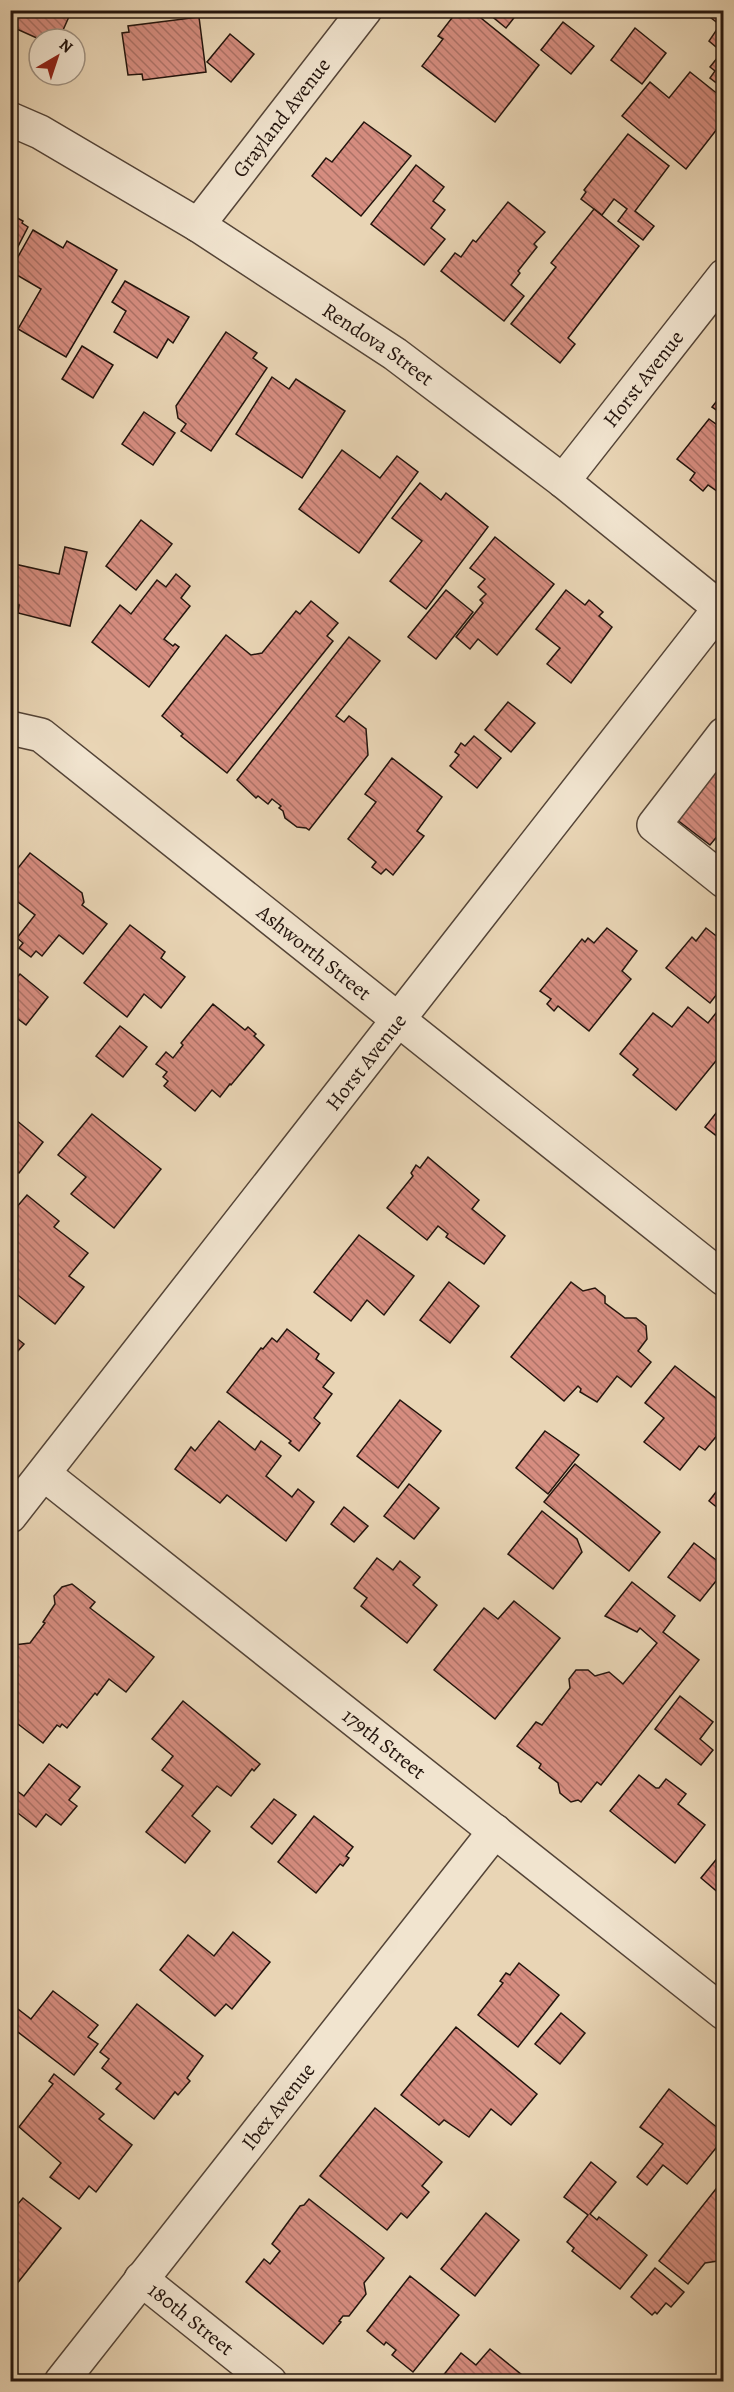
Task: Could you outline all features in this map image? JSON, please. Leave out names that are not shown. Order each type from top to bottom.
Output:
[{"type":"street","name":"Grayland Avenue","points":[[198,225],[366,10]]},
{"type":"street","name":"Rendova Street","points":[[10,119],[40,132],[198,225],[395,354],[563,481],[720,608]]},
{"type":"street","name":"Horst Avenue","points":[[563,481],[723,276]]},
{"type":"street","name":"Horst Avenue","points":[[10,1516],[720,608]]},
{"type":"street","name":"Ashworth Street","points":[[10,728],[41,735],[723,1279]]},
{"type":"street","points":[[723,734],[654,825],[723,881]]},
{"type":"street","name":"179th Street","points":[[44,1474],[723,2013]]},
{"type":"street","name":"Ibex Avenue","points":[[61,2382],[495,1831]]},
{"type":"street","name":"180th Street","points":[[141,2279],[270,2382]]},
{"type":"building","points":[[10,10],[72,10],[64,27],[27,27],[27,34],[10,26]]},
{"type":"building","points":[[458,10],[471,10],[539,65],[495,122],[422,66],[443,39],[438,36]]},
{"type":"building","points":[[484,10],[520,10],[506,28]]},
{"type":"building","points":[[701,10],[724,10],[723,88],[710,78],[715,71],[710,67],[722,52],[709,41],[720,25]]},
{"type":"building","points":[[199,17],[206,72],[143,80],[142,74],[128,75],[122,33],[129,32],[128,26]]},
{"type":"building","points":[[563,22],[594,46],[571,74],[541,50]]},
{"type":"building","points":[[635,28],[666,53],[642,84],[611,60]]},
{"type":"building","points":[[230,34],[254,54],[231,82],[207,62]]},
{"type":"building","points":[[690,72],[724,99],[724,120],[686,169],[622,116],[650,82],[669,98]]},
{"type":"building","points":[[364,122],[411,156],[361,216],[312,176],[326,158],[332,162]]},
{"type":"building","points":[[628,134],[669,166],[635,211],[654,226],[643,240],[618,221],[627,209],[614,199],[602,215],[581,199],[586,192],[584,190]]},
{"type":"building","points":[[416,165],[444,187],[433,201],[445,210],[431,228],[445,239],[424,265],[371,224]]},
{"type":"building","points":[[508,202],[545,232],[534,244],[537,247],[518,271],[520,273],[511,285],[524,296],[504,321],[441,271],[455,253],[461,257],[473,240],[476,242]]},
{"type":"building","points":[[594,209],[639,246],[568,338],[575,344],[560,363],[511,324],[556,267],[551,263]]},
{"type":"building","points":[[10,214],[23,221],[22,223],[28,227],[10,262]]},
{"type":"building","points":[[33,230],[63,248],[67,241],[117,270],[66,357],[18,329],[41,289],[10,271]]},
{"type":"building","points":[[125,281],[189,317],[173,343],[168,339],[157,358],[114,332],[126,311],[112,302]]},
{"type":"building","points":[[226,332],[257,353],[253,358],[267,368],[211,451],[181,431],[186,424],[178,418],[176,406]]},
{"type":"building","points":[[82,346],[113,365],[93,398],[62,379]]},
{"type":"building","points":[[272,377],[289,389],[296,379],[345,411],[302,478],[236,434]]},
{"type":"building","points":[[724,392],[724,415],[712,407]]},
{"type":"building","points":[[144,412],[175,433],[153,465],[122,444]]},
{"type":"building","points":[[709,419],[724,430],[724,502],[718,498],[721,494],[708,485],[703,491],[690,480],[695,473],[677,459]]},
{"type":"building","points":[[342,450],[380,478],[397,456],[418,472],[359,553],[299,509]]},
{"type":"building","points":[[420,483],[441,500],[446,493],[488,527],[426,609],[390,581],[422,541],[392,518]]},
{"type":"building","points":[[141,520],[172,544],[136,590],[106,566]]},
{"type":"building","points":[[495,537],[554,584],[497,655],[478,639],[470,649],[456,637],[483,603],[480,600],[486,594],[478,587],[485,579],[470,568]]},
{"type":"building","points":[[65,547],[87,552],[70,626],[18,613],[19,605],[10,603],[10,563],[59,574]]},
{"type":"building","points":[[176,574],[190,586],[181,598],[190,606],[164,639],[173,646],[175,644],[179,647],[149,687],[92,642],[120,605],[131,614],[157,580],[166,587]]},
{"type":"building","points":[[446,590],[473,612],[436,659],[408,637]]},
{"type":"building","points":[[566,590],[585,605],[589,600],[603,612],[599,616],[612,627],[571,683],[547,664],[560,648],[536,629]]},
{"type":"building","points":[[311,601],[338,623],[327,636],[333,641],[227,773],[181,736],[183,734],[162,716],[226,635],[251,655],[262,653],[296,611],[300,614]]},
{"type":"building","points":[[349,637],[380,661],[336,716],[344,722],[349,716],[366,729],[368,755],[309,830],[297,827],[285,818],[283,811],[279,808],[281,806],[272,799],[268,804],[258,796],[256,798],[237,780]]},
{"type":"building","points":[[508,702],[535,723],[511,752],[485,730]]},
{"type":"building","points":[[474,736],[501,758],[477,788],[450,766],[459,755],[455,752],[461,743],[465,746]]},
{"type":"building","points":[[392,758],[442,797],[417,831],[424,836],[393,875],[386,869],[381,874],[372,867],[376,862],[348,839],[376,802],[365,794]]},
{"type":"building","points":[[724,760],[724,828],[710,845],[676,819]]},
{"type":"building","points":[[30,853],[82,893],[84,902],[82,905],[107,924],[83,954],[59,935],[42,956],[36,951],[31,957],[19,948],[23,943],[17,938],[35,915],[10,896],[10,878]]},
{"type":"building","points":[[130,925],[165,952],[161,958],[185,977],[161,1008],[144,994],[127,1017],[84,983]]},
{"type":"building","points":[[607,928],[637,951],[622,971],[631,979],[589,1031],[558,1006],[554,1011],[547,1004],[551,999],[540,991],[582,939],[585,942],[588,938],[594,943]]},
{"type":"building","points":[[706,928],[724,942],[724,956],[720,960],[724,962],[724,985],[710,1003],[666,968],[692,937],[696,941]]},
{"type":"building","points":[[20,974],[48,997],[26,1025],[10,1013],[10,985]]},
{"type":"building","points":[[213,1004],[245,1030],[248,1027],[264,1045],[220,1097],[212,1090],[195,1111],[164,1086],[168,1081],[163,1077],[167,1072],[156,1064],[166,1052],[173,1058],[183,1045],[181,1043]]},
{"type":"building","points":[[688,1007],[708,1023],[720,1008],[724,1011],[724,1051],[676,1110],[633,1075],[638,1069],[620,1054],[653,1013],[672,1027]]},
{"type":"building","points":[[120,1026],[147,1047],[123,1077],[96,1056]]},
{"type":"building","points":[[724,1103],[724,1154],[717,1149],[723,1141],[705,1127]]},
{"type":"building","points":[[92,1114],[161,1169],[114,1228],[71,1194],[86,1177],[58,1155]]},
{"type":"building","points":[[16,1120],[43,1142],[19,1173],[10,1166],[10,1128]]},
{"type":"building","points":[[428,1157],[479,1200],[472,1209],[505,1236],[484,1264],[446,1237],[448,1234],[438,1226],[427,1240],[387,1208],[413,1176],[411,1173],[416,1165],[420,1168]]},
{"type":"building","points":[[27,1195],[59,1221],[54,1227],[88,1253],[69,1276],[84,1287],[55,1324],[10,1289],[10,1275],[15,1270],[10,1266],[10,1254],[13,1250],[10,1248],[10,1236],[16,1230],[10,1226],[10,1215]]},
{"type":"building","points":[[359,1235],[414,1276],[384,1315],[367,1300],[351,1321],[314,1292]]},
{"type":"building","points":[[449,1282],[479,1306],[450,1343],[420,1320]]},
{"type":"building","points":[[571,1282],[583,1291],[595,1288],[605,1296],[605,1303],[625,1318],[636,1318],[646,1326],[647,1339],[638,1351],[651,1362],[631,1387],[617,1376],[597,1402],[580,1392],[581,1389],[578,1386],[564,1401],[511,1357]]},
{"type":"building","points":[[287,1329],[319,1354],[316,1359],[334,1373],[323,1387],[332,1394],[314,1418],[320,1423],[299,1451],[289,1443],[291,1441],[227,1392],[261,1348],[263,1349],[272,1338],[277,1342]]},
{"type":"building","points":[[10,1333],[24,1344],[10,1360]]},
{"type":"building","points":[[675,1366],[722,1403],[717,1410],[724,1415],[724,1427],[705,1450],[699,1446],[680,1470],[644,1442],[664,1418],[645,1403]]},
{"type":"building","points":[[400,1400],[441,1431],[398,1488],[357,1456]]},
{"type":"building","points":[[219,1421],[255,1450],[261,1441],[281,1456],[266,1476],[292,1497],[298,1489],[314,1502],[286,1541],[227,1495],[220,1503],[175,1469],[191,1447],[195,1451]]},
{"type":"building","points":[[545,1431],[579,1455],[548,1494],[516,1468]]},
{"type":"building","points":[[575,1464],[660,1532],[629,1571],[544,1502]]},
{"type":"building","points":[[724,1482],[724,1513],[709,1501]]},
{"type":"building","points":[[409,1484],[439,1508],[414,1539],[384,1516]]},
{"type":"building","points":[[344,1507],[368,1526],[354,1542],[331,1524]]},
{"type":"building","points":[[542,1511],[577,1539],[582,1552],[553,1589],[508,1554]]},
{"type":"building","points":[[694,1543],[724,1566],[724,1571],[700,1601],[668,1577]]},
{"type":"building","points":[[377,1558],[393,1570],[400,1561],[420,1577],[413,1585],[437,1605],[407,1643],[361,1606],[367,1598],[354,1588]]},
{"type":"building","points":[[632,1582],[675,1616],[663,1632],[699,1660],[601,1785],[597,1782],[581,1802],[578,1800],[571,1802],[560,1793],[558,1783],[539,1768],[541,1764],[517,1746],[536,1722],[542,1725],[570,1688],[569,1679],[576,1670],[588,1670],[595,1676],[609,1672],[623,1684],[657,1643],[640,1628],[637,1632],[605,1616]]},
{"type":"building","points":[[72,1584],[95,1602],[90,1608],[154,1657],[126,1692],[109,1679],[67,1728],[62,1724],[60,1727],[57,1725],[43,1743],[10,1718],[10,1654],[14,1654],[14,1645],[30,1643],[45,1623],[43,1622],[55,1604],[54,1596],[62,1587]]},
{"type":"building","points":[[514,1601],[560,1638],[495,1719],[434,1670],[484,1608],[498,1619]]},
{"type":"building","points":[[680,1696],[713,1722],[700,1739],[713,1750],[701,1765],[655,1729]]},
{"type":"building","points":[[183,1701],[260,1764],[254,1771],[252,1769],[231,1796],[217,1786],[192,1816],[210,1831],[185,1863],[146,1832],[183,1786],[162,1770],[173,1756],[152,1739]]},
{"type":"building","points":[[49,1764],[80,1787],[69,1800],[77,1806],[61,1825],[46,1814],[36,1827],[10,1807],[10,1786],[24,1796]]},
{"type":"building","points":[[639,1775],[656,1788],[659,1788],[666,1779],[686,1794],[678,1804],[705,1825],[675,1863],[610,1811]]},
{"type":"building","points":[[274,1799],[296,1815],[272,1844],[251,1827]]},
{"type":"building","points":[[314,1816],[353,1847],[346,1856],[349,1858],[343,1866],[340,1864],[316,1893],[278,1862]]},
{"type":"building","points":[[724,1850],[724,1894],[721,1892],[720,1894],[701,1878]]},
{"type":"building","points":[[233,1932],[270,1962],[232,2009],[226,2004],[215,2016],[160,1970],[188,1935],[214,1956]]},
{"type":"building","points":[[519,1963],[559,1995],[518,2047],[478,2015],[503,1983],[500,1981],[506,1973],[510,1975]]},
{"type":"building","points":[[53,1991],[98,2025],[88,2037],[98,2044],[74,2075],[10,2026],[10,2003],[31,2019]]},
{"type":"building","points":[[137,2004],[203,2056],[187,2078],[190,2081],[178,2095],[175,2092],[154,2119],[116,2089],[121,2083],[102,2068],[109,2059],[100,2052]]},
{"type":"building","points":[[561,2013],[585,2033],[560,2064],[535,2044]]},
{"type":"building","points":[[456,2027],[537,2094],[511,2125],[491,2109],[469,2137],[444,2120],[439,2125],[401,2095]]},
{"type":"building","points":[[54,2074],[104,2114],[99,2119],[132,2145],[96,2192],[89,2186],[79,2199],[50,2177],[61,2163],[19,2127],[53,2084],[49,2081]]},
{"type":"building","points":[[669,2089],[724,2133],[724,2138],[687,2184],[663,2165],[647,2185],[637,2177],[663,2144],[640,2127]]},
{"type":"building","points":[[375,2108],[442,2162],[422,2186],[429,2192],[407,2218],[401,2213],[387,2230],[320,2176]]},
{"type":"building","points":[[591,2162],[616,2182],[590,2214],[597,2220],[599,2217],[647,2255],[620,2289],[572,2251],[574,2248],[567,2242],[588,2215],[564,2197]]},
{"type":"building","points":[[719,2185],[724,2189],[724,2260],[705,2263],[688,2284],[659,2261]]},
{"type":"building","points":[[23,2198],[61,2228],[12,2290],[10,2213]]},
{"type":"building","points":[[309,2199],[384,2258],[364,2283],[366,2294],[349,2316],[343,2316],[339,2321],[341,2322],[323,2344],[246,2282],[264,2259],[270,2264],[280,2251],[272,2244],[300,2206]]},
{"type":"building","points":[[486,2213],[519,2240],[475,2296],[441,2269]]},
{"type":"building","points":[[655,2268],[684,2292],[671,2307],[666,2303],[657,2314],[655,2312],[652,2315],[631,2297]]},
{"type":"building","points":[[410,2276],[459,2315],[413,2372],[392,2355],[396,2350],[386,2342],[384,2345],[367,2331]]},
{"type":"building","points":[[490,2349],[522,2375],[517,2382],[438,2382],[461,2353],[476,2365]]}]
